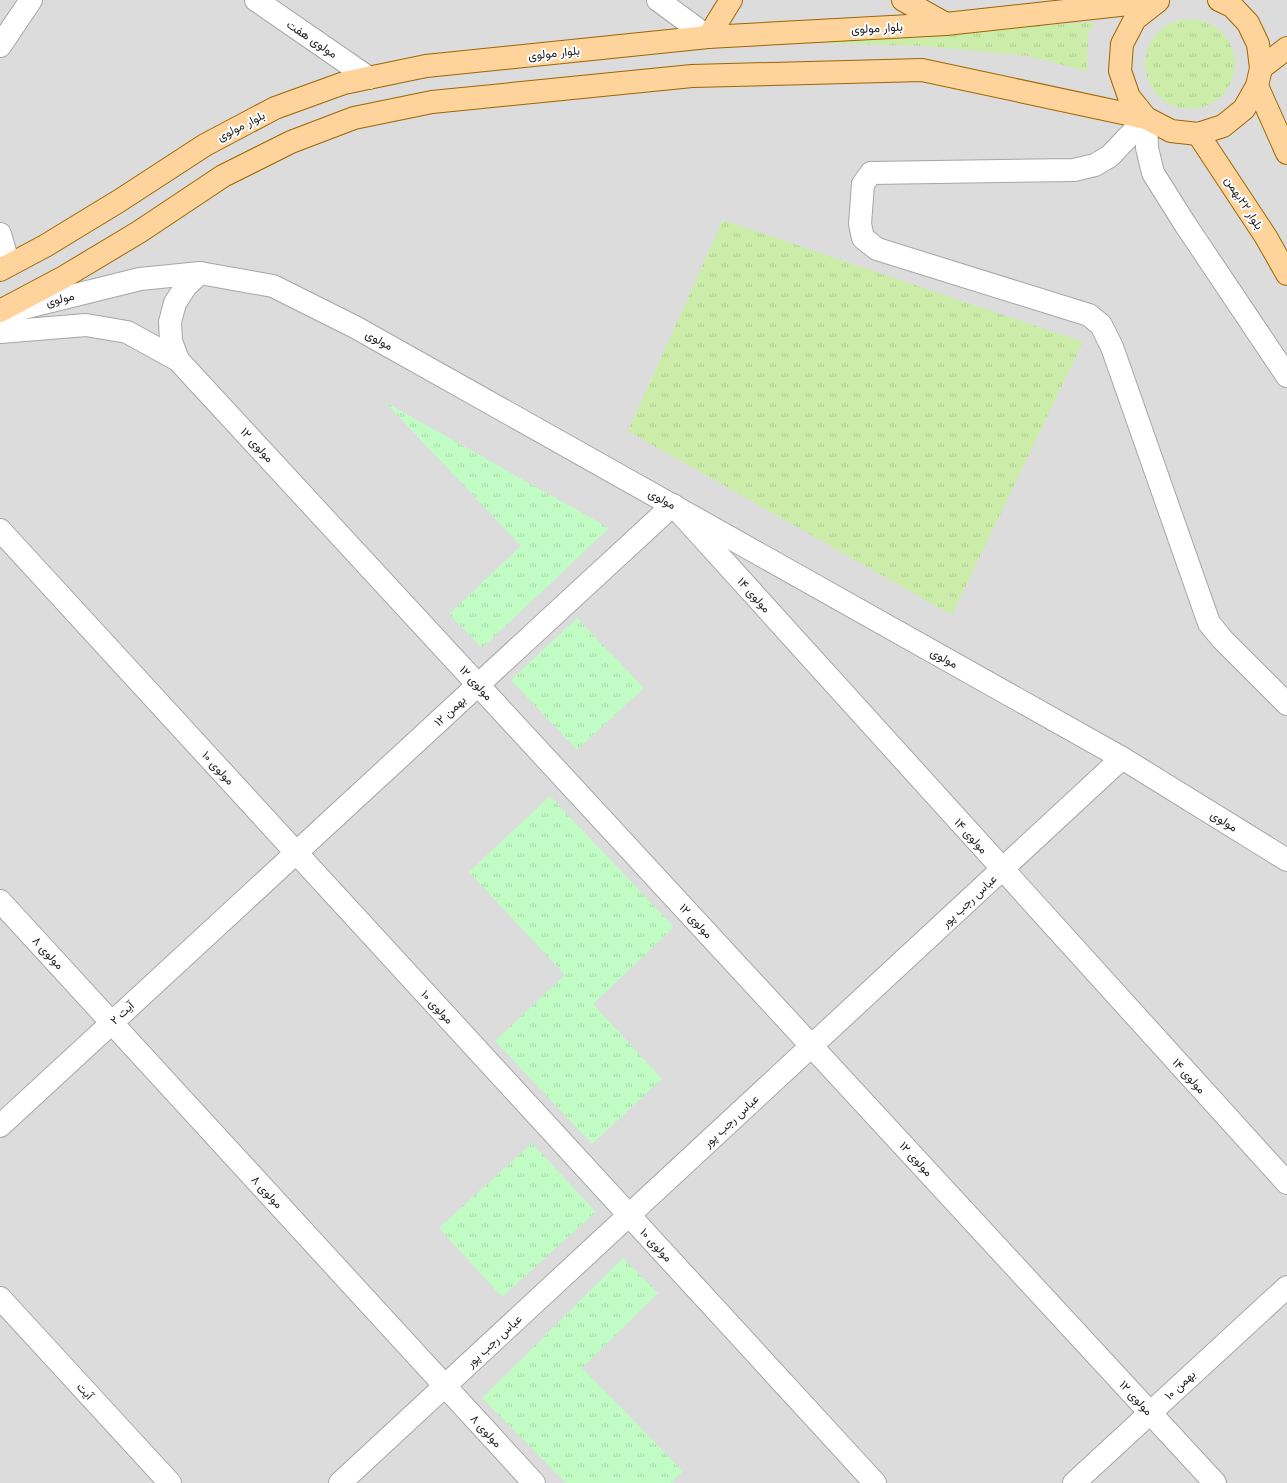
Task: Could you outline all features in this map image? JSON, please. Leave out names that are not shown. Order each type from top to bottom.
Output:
[{"type":"main road","points":[[708,37],[731,0]]},
{"type":"main road","points":[[903,0],[946,24]]},
{"type":"main road","points":[[1219,0],[1232,6],[1248,23],[1258,44],[1259,77],[1287,153]]},
{"type":"main road","name":"بلوار مولوی","points":[[4,267],[45,246],[119,201],[205,145],[276,108],[344,83],[426,66],[708,37],[946,24],[1158,1]]},
{"type":"main road","points":[[1146,118],[1129,97],[1120,71],[1122,44],[1135,19],[1158,1]]},
{"type":"main road","points":[[0,312],[64,277],[139,232],[223,176],[291,142],[354,118],[432,102],[692,76],[922,70],[1146,118],[1171,131],[1198,134],[1224,126],[1244,109],[1259,77],[1287,48]]},
{"type":"main road","name":"بلوار ۲۲بهمن","points":[[1198,134],[1266,237],[1287,274]]},
{"type":"street","points":[[0,46],[31,0]]},
{"type":"street","name":"مولوی هفت","points":[[256,0],[369,78]]},
{"type":"street","points":[[658,0],[708,37]]},
{"type":"street","points":[[1146,118],[1147,148],[1153,173],[1185,224],[1287,376]]},
{"type":"street","points":[[1146,118],[1110,156],[1095,165],[1074,170],[871,173],[864,184],[860,224],[863,238],[877,249],[1089,315],[1101,325],[1112,347],[1209,623],[1222,639],[1287,704]]},
{"type":"street","points":[[0,234],[4,267]]},
{"type":"street","points":[[178,360],[171,341],[170,322],[175,303],[186,286],[200,273]]},
{"type":"street","name":"مولوی","points":[[0,312],[140,279],[200,273],[273,286],[355,326],[1122,758],[1287,860]]},
{"type":"street","points":[[0,332],[86,325],[127,332],[178,360]]},
{"type":"street","name":"مولوی ۱۲","points":[[178,360],[1214,1483]]},
{"type":"street","name":"بهمن ۱۲","points":[[244,901],[673,505]]},
{"type":"street","name":"مولوی ۱۴","points":[[673,505],[1287,1183]]},
{"type":"street","name":"مولوی ۱۰","points":[[0,530],[875,1483]]},
{"type":"street","name":"عباس رجب پور","points":[[340,1483],[1122,758]]},
{"type":"street","name":"مولوی ۸","points":[[0,901],[534,1483]]},
{"type":"street","name":"آیت ۲","points":[[0,1126],[244,901]]},
{"type":"street","name":"بهمن ۱۰","points":[[1074,1483],[1287,1287]]},
{"type":"street","name":"آیت","points":[[0,1298],[163,1480]]},
{"type":"shaded area","points":[[0,0],[1287,0],[1287,1483],[0,1483]]},
{"type":"green space","points":[[1190,19],[1207,22],[1222,32],[1232,47],[1235,64],[1232,81],[1222,96],[1207,106],[1190,109],[1173,106],[1158,96],[1148,81],[1145,64],[1148,47],[1158,32],[1173,22]]},
{"type":"green space","points":[[1094,22],[1088,35],[1087,71],[1028,56],[923,46],[794,42]]},
{"type":"green space","points":[[723,220],[1083,342],[952,615],[628,431]]},
{"type":"green space","points":[[385,402],[609,528],[482,648],[449,614],[521,546]]},
{"type":"green space","points":[[577,618],[644,688],[577,750],[511,680]]},
{"type":"green space","points":[[550,796],[674,927],[593,1004],[662,1079],[592,1144],[495,1041],[565,975],[469,872]]},
{"type":"green space","points":[[532,1143],[596,1212],[502,1297],[439,1228]]},
{"type":"green space","points":[[623,1258],[658,1293],[582,1368],[683,1471],[671,1483],[566,1483],[482,1398]]}]
